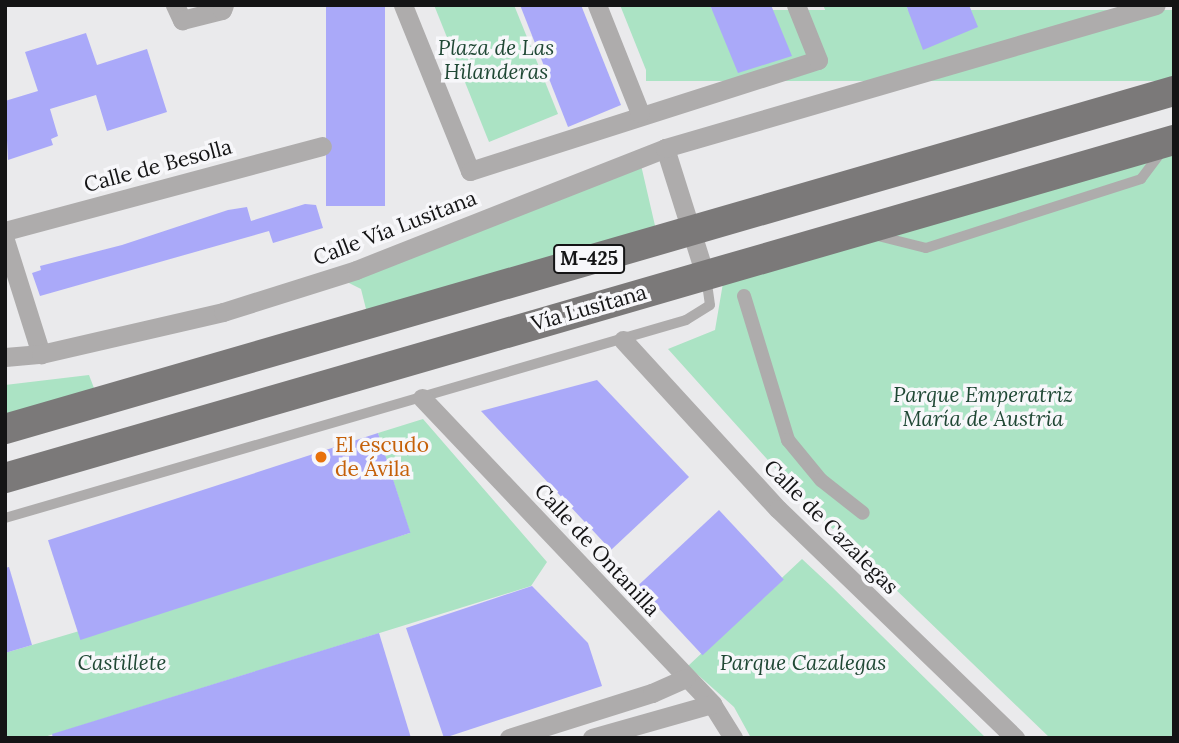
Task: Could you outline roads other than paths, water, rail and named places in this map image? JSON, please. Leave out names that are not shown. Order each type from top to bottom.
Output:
[{"type":"main road","name":"M-425","points":[[5,429],[1174,91]]},
{"type":"main road","name":"Vía Lusitana","points":[[5,478],[1172,141]]},
{"type":"street","points":[[175,5],[182,20],[222,10],[223,5]]},
{"type":"street","points":[[403,5],[470,171],[640,113],[818,60],[796,5]]},
{"type":"street","points":[[597,5],[640,113]]},
{"type":"street","points":[[705,275],[665,148],[1156,5]]},
{"type":"street","name":"Calle de Besolla","points":[[5,231],[322,145]]},
{"type":"street","name":"Calle Vía Lusitana","points":[[5,357],[41,354],[223,312],[356,270],[665,148]]},
{"type":"street","points":[[5,240],[41,354]]},
{"type":"street","points":[[744,296],[788,440],[821,480],[863,513]]},
{"type":"street","name":"Calle de Cazalegas","points":[[623,340],[778,509],[1015,738]]},
{"type":"street","name":"Calle de Ontanilla","points":[[422,398],[712,704],[733,738]]},
{"type":"street","points":[[509,738],[652,693],[686,677]]},
{"type":"street","points":[[592,738],[712,704]]},
{"type":"lane","points":[[5,518],[623,340],[700,313],[710,305],[705,275]]},
{"type":"place","name":"El escudo de Ávila","points":[[321,457]]},
{"type":"park label","name":"Plaza de Las Hilanderas","points":[[496,60]]},
{"type":"park label","name":"Parque Emperatriz María de Austria","points":[[983,407]]},
{"type":"park label","name":"Castillete","points":[[122,663]]},
{"type":"park label","name":"Parque Cazalegas","points":[[803,663]]}]
